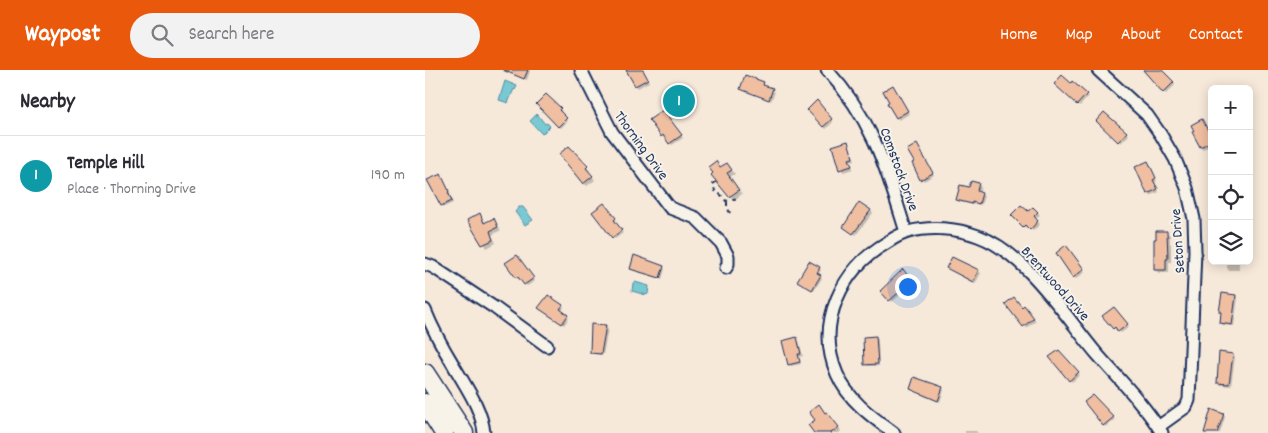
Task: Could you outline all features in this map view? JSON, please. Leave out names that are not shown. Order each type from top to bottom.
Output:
[{"type":"highway","points":[[425,373],[464,433]]},
{"type":"highway","points":[[425,403],[444,433]]},
{"type":"street","name":"Thorning Drive","points":[[581,70],[612,132],[670,208],[696,218],[718,240],[728,256],[726,268]]},
{"type":"street","name":"Comstock Drive","points":[[827,70],[853,100],[872,134],[885,164],[906,232]]},
{"type":"street","name":"Seton Drive","points":[[1098,70],[1147,115],[1161,135],[1175,159],[1187,188],[1194,219],[1195,257],[1189,400],[1186,407],[1160,430]]},
{"type":"street","name":"Brentwood Drive","points":[[894,433],[869,414],[843,385],[833,361],[829,341],[831,316],[838,295],[850,275],[873,251],[906,232],[929,228],[952,229],[978,236],[1005,250],[1015,258],[1037,281],[1160,430]]},
{"type":"street","points":[[425,264],[433,267],[495,308],[547,346]]},
{"type":"street","points":[[425,310],[474,402],[483,424],[484,433]]},
{"type":"path","points":[[716,182],[713,184],[715,191],[727,202],[730,213]]},
{"type":"path","points":[[727,202],[738,198]]},
{"type":"water","points":[[505,81],[517,86],[508,103],[499,100]]},
{"type":"water","points":[[537,114],[545,124],[547,123],[550,126],[542,134],[530,121]]},
{"type":"water","points":[[519,207],[523,207],[533,220],[525,225],[515,212]]},
{"type":"water","points":[[633,283],[649,286],[648,294],[632,291]]},
{"type":"building","points":[[503,70],[528,70],[524,79]]},
{"type":"building","points":[[626,70],[643,70],[648,79],[635,86]]},
{"type":"building","points":[[1143,70],[1162,70],[1174,82],[1163,93]]},
{"type":"building","points":[[745,75],[764,82],[763,85],[773,88],[769,100],[740,89]]},
{"type":"building","points":[[1062,75],[1087,94],[1077,105],[1054,84]]},
{"type":"building","points":[[893,85],[908,111],[896,118],[887,103],[889,102],[883,91]]},
{"type":"building","points":[[546,94],[561,108],[559,110],[567,118],[558,127],[536,104]]},
{"type":"building","points":[[817,100],[832,119],[823,127],[807,110]]},
{"type":"building","points":[[663,110],[682,135],[669,144],[663,135],[661,137],[649,120]]},
{"type":"building","points":[[1104,112],[1127,132],[1118,142],[1096,121]]},
{"type":"building","points":[[1202,119],[1208,130],[1208,143],[1200,147],[1192,132],[1194,131],[1191,125]]},
{"type":"building","points":[[848,141],[853,158],[849,159],[852,166],[839,170],[832,146]]},
{"type":"building","points":[[917,144],[933,173],[920,180],[912,163],[914,162],[907,150]]},
{"type":"building","points":[[569,146],[588,166],[586,168],[593,176],[583,184],[559,154]]},
{"type":"building","points":[[716,161],[720,167],[727,163],[732,170],[727,173],[739,190],[729,197],[711,175],[713,173],[708,167]]},
{"type":"building","points":[[1148,161],[1156,178],[1153,180],[1158,189],[1147,194],[1135,167]]},
{"type":"building","points":[[441,174],[452,201],[441,206],[427,180]]},
{"type":"building","points":[[971,181],[979,183],[977,191],[982,193],[979,204],[956,200],[960,185],[969,187]]},
{"type":"building","points":[[859,202],[871,210],[853,234],[843,227]]},
{"type":"building","points":[[604,203],[616,218],[614,220],[622,230],[612,238],[592,212]]},
{"type":"building","points":[[1021,205],[1028,211],[1033,207],[1038,212],[1034,216],[1038,221],[1030,230],[1025,225],[1023,227],[1011,215]]},
{"type":"building","points":[[480,213],[484,223],[494,218],[498,227],[490,231],[493,240],[482,245],[467,220]]},
{"type":"building","points":[[1156,231],[1167,231],[1168,259],[1166,259],[1166,270],[1154,270],[1154,239],[1156,239]]},
{"type":"building","points":[[1066,245],[1084,269],[1073,278],[1056,253]]},
{"type":"building","points":[[517,255],[534,278],[524,285],[505,263]]},
{"type":"building","points":[[634,255],[664,266],[660,278],[630,269]]},
{"type":"building","points":[[952,257],[979,270],[973,282],[946,268]]},
{"type":"building","points":[[809,261],[820,267],[817,273],[821,275],[812,290],[797,281]]},
{"type":"building","points":[[903,269],[912,281],[889,301],[880,291]]},
{"type":"building","points":[[1222,293],[1236,295],[1232,325],[1220,323],[1221,312],[1219,312]]},
{"type":"building","points":[[548,295],[563,305],[560,309],[568,315],[562,324],[538,308]]},
{"type":"building","points":[[1014,297],[1022,307],[1024,305],[1034,318],[1023,327],[1005,304]]},
{"type":"building","points":[[1114,307],[1128,324],[1118,332],[1102,316]]},
{"type":"building","points":[[591,324],[606,325],[601,354],[590,353]]},
{"type":"building","points":[[876,336],[878,364],[864,365],[863,337]]},
{"type":"building","points":[[797,337],[801,354],[798,354],[800,362],[788,365],[782,341]]},
{"type":"building","points":[[1059,350],[1079,372],[1069,381],[1049,357]]},
{"type":"building","points":[[1219,352],[1233,354],[1229,384],[1217,383]]},
{"type":"building","points":[[914,377],[943,387],[938,401],[910,389]]},
{"type":"building","points":[[1093,395],[1114,417],[1103,426],[1084,402]]},
{"type":"building","points":[[819,404],[839,427],[831,433],[814,433],[808,425],[815,420],[809,412]]},
{"type":"building","points":[[1211,409],[1224,414],[1217,433],[1204,433]]},
{"type":"place","name":"Temple Hill","points":[[679,101]]}]
